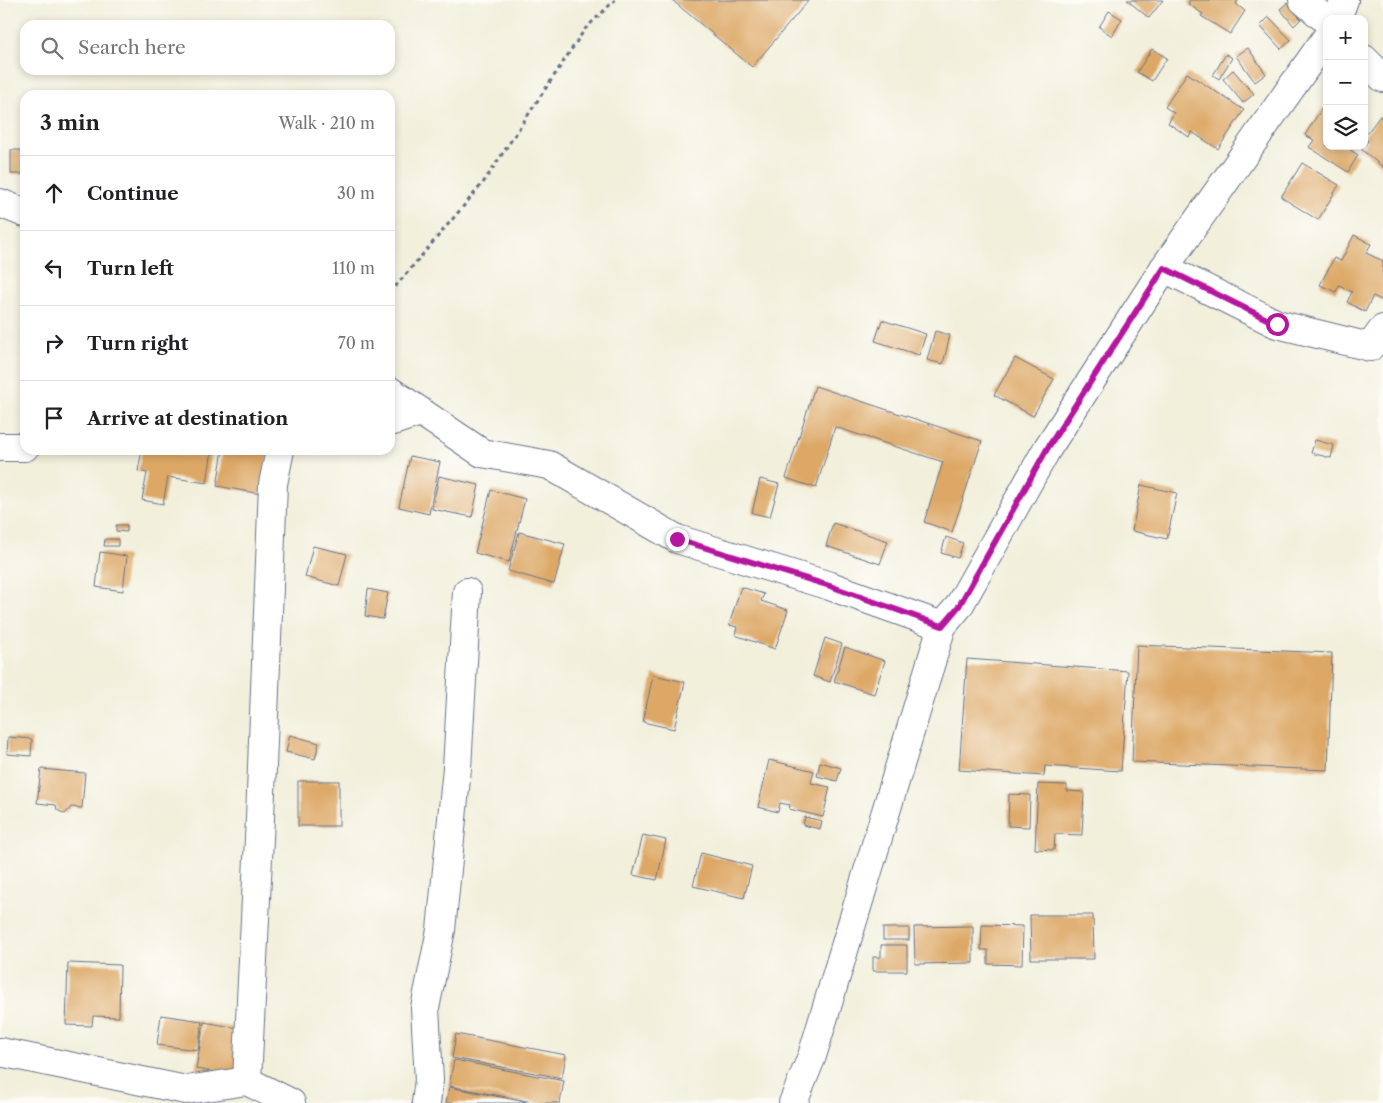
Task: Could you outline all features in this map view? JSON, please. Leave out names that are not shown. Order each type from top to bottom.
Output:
[{"type":"street","points":[[1303,0],[1323,18]]},
{"type":"street","points":[[1338,15],[1344,0]]},
{"type":"street","points":[[793,1103],[812,1056],[942,626],[959,606],[1047,449],[1164,268],[1323,43]]},
{"type":"street","points":[[1366,60],[1383,78]]},
{"type":"street","points":[[0,203],[20,211]]},
{"type":"street","points":[[1164,268],[1277,324],[1370,347],[1383,329]]},
{"type":"street","points":[[395,394],[482,453],[549,464],[677,539],[830,586],[942,626]]},
{"type":"street","points":[[395,420],[420,412]]},
{"type":"street","points":[[0,447],[20,447]]},
{"type":"street","points":[[247,1081],[260,818],[273,484],[279,455]]},
{"type":"street","points":[[426,1103],[429,1080],[425,1008],[441,930],[457,768],[467,592]]},
{"type":"street","points":[[0,1052],[186,1090],[247,1081],[291,1103]]},
{"type":"path","points":[[395,287],[484,183],[585,29],[615,0]]},
{"type":"building","points":[[672,0],[809,0],[752,67]]},
{"type":"building","points":[[1127,0],[1163,0],[1149,18]]},
{"type":"building","points":[[1190,0],[1238,0],[1236,4],[1245,11],[1230,34],[1201,16],[1203,14],[1188,4]]},
{"type":"building","points":[[1287,3],[1301,19],[1294,26],[1280,9]]},
{"type":"building","points":[[1109,11],[1122,19],[1112,36],[1099,27]]},
{"type":"building","points":[[1269,17],[1291,40],[1281,49],[1260,26]]},
{"type":"building","points":[[1248,48],[1266,74],[1255,82],[1236,56]]},
{"type":"building","points":[[1152,49],[1167,58],[1152,81],[1137,72]]},
{"type":"building","points":[[1226,54],[1232,58],[1219,79],[1213,75]]},
{"type":"building","points":[[1233,70],[1254,94],[1243,103],[1223,79]]},
{"type":"building","points":[[1187,73],[1244,110],[1218,149],[1192,132],[1189,137],[1168,123],[1174,113],[1165,107]]},
{"type":"building","points":[[1323,108],[1323,150],[1350,150],[1358,155],[1348,172],[1309,147],[1314,140],[1305,135]]},
{"type":"building","points":[[1380,116],[1383,118],[1383,167],[1362,150],[1368,150],[1368,132]]},
{"type":"building","points":[[11,150],[20,150],[20,174],[11,174]]},
{"type":"building","points":[[1302,163],[1339,185],[1318,220],[1281,197]]},
{"type":"building","points":[[1354,235],[1371,244],[1366,253],[1383,261],[1383,301],[1373,296],[1365,312],[1347,302],[1352,292],[1339,285],[1336,292],[1320,285],[1334,258],[1341,261]]},
{"type":"building","points":[[882,320],[926,334],[919,355],[875,341]]},
{"type":"building","points":[[935,331],[950,335],[943,364],[927,360]]},
{"type":"building","points":[[1015,358],[1054,379],[1033,416],[994,395]]},
{"type":"building","points":[[815,386],[982,441],[952,532],[924,522],[943,462],[835,427],[816,488],[786,478]]},
{"type":"building","points":[[1315,440],[1334,445],[1331,458],[1311,453]]},
{"type":"building","points":[[141,455],[211,455],[207,483],[168,477],[163,504],[142,500],[147,473],[138,471]]},
{"type":"building","points":[[222,455],[268,455],[261,494],[217,486]]},
{"type":"building","points":[[410,456],[440,462],[429,514],[399,507]]},
{"type":"building","points":[[439,476],[479,485],[472,517],[432,509]]},
{"type":"building","points":[[760,479],[779,484],[770,517],[752,513]]},
{"type":"building","points":[[1141,485],[1177,493],[1167,539],[1132,531]]},
{"type":"building","points":[[491,490],[525,499],[509,562],[475,553]]},
{"type":"building","points":[[833,523],[888,541],[880,564],[826,546]]},
{"type":"building","points":[[116,525],[127,525],[127,532],[116,531]]},
{"type":"building","points":[[519,532],[565,544],[554,584],[508,571]]},
{"type":"building","points":[[946,537],[963,543],[958,558],[941,553]]},
{"type":"building","points":[[105,539],[118,539],[118,546],[104,546]]},
{"type":"building","points":[[313,546],[347,554],[339,586],[305,577]]},
{"type":"building","points":[[100,552],[127,556],[123,591],[96,587]]},
{"type":"building","points":[[741,587],[764,594],[761,601],[788,610],[775,649],[735,635],[737,627],[729,625]]},
{"type":"building","points":[[368,589],[388,593],[383,619],[365,616]]},
{"type":"building","points":[[825,638],[842,644],[830,682],[813,676]]},
{"type":"building","points":[[1137,645],[1332,653],[1328,770],[1132,762]]},
{"type":"building","points":[[845,647],[885,661],[874,694],[834,681]]},
{"type":"building","points":[[967,659],[1128,671],[1121,771],[1045,766],[1044,776],[959,770]]},
{"type":"building","points":[[653,675],[685,682],[674,729],[643,722]]},
{"type":"building","points":[[290,735],[319,743],[315,759],[286,752]]},
{"type":"building","points":[[8,737],[32,739],[31,756],[7,754]]},
{"type":"building","points":[[769,760],[814,771],[811,783],[830,787],[823,817],[789,809],[790,805],[780,803],[778,812],[758,807]]},
{"type":"building","points":[[820,762],[841,768],[837,781],[817,776]]},
{"type":"building","points":[[41,769],[85,773],[82,808],[71,807],[65,814],[57,810],[56,805],[37,803]]},
{"type":"building","points":[[298,781],[339,781],[339,826],[298,826]]},
{"type":"building","points":[[1038,784],[1067,785],[1067,791],[1084,792],[1082,835],[1055,834],[1054,850],[1035,849]]},
{"type":"building","points":[[1009,794],[1030,795],[1029,827],[1008,826]]},
{"type":"building","points":[[805,817],[822,821],[820,829],[803,825]]},
{"type":"building","points":[[643,835],[666,840],[657,880],[633,875]]},
{"type":"building","points":[[701,853],[752,866],[744,898],[693,886]]},
{"type":"building","points":[[1030,915],[1093,915],[1094,959],[1031,959]]},
{"type":"building","points":[[982,925],[1023,926],[1022,965],[988,964],[988,950],[981,950]]},
{"type":"building","points":[[973,926],[973,963],[915,964],[914,927]]},
{"type":"building","points":[[883,928],[909,928],[909,940],[883,940]]},
{"type":"building","points":[[881,945],[907,945],[907,971],[873,971],[873,957],[881,957]]},
{"type":"building","points":[[68,963],[120,965],[119,1017],[93,1016],[92,1026],[66,1025]]},
{"type":"building","points":[[161,1015],[202,1021],[198,1050],[157,1045]]},
{"type":"building","points":[[204,1022],[244,1029],[235,1076],[196,1069]]},
{"type":"building","points":[[456,1034],[566,1055],[562,1078],[452,1058]]},
{"type":"building","points":[[454,1060],[564,1081],[560,1103],[538,1103],[449,1086]]},
{"type":"building","points":[[449,1087],[526,1102],[526,1103],[446,1103]]},
{"type":"route","points":[[677,539],[830,586],[942,626],[959,606],[1047,449],[1164,268],[1277,324]]}]
